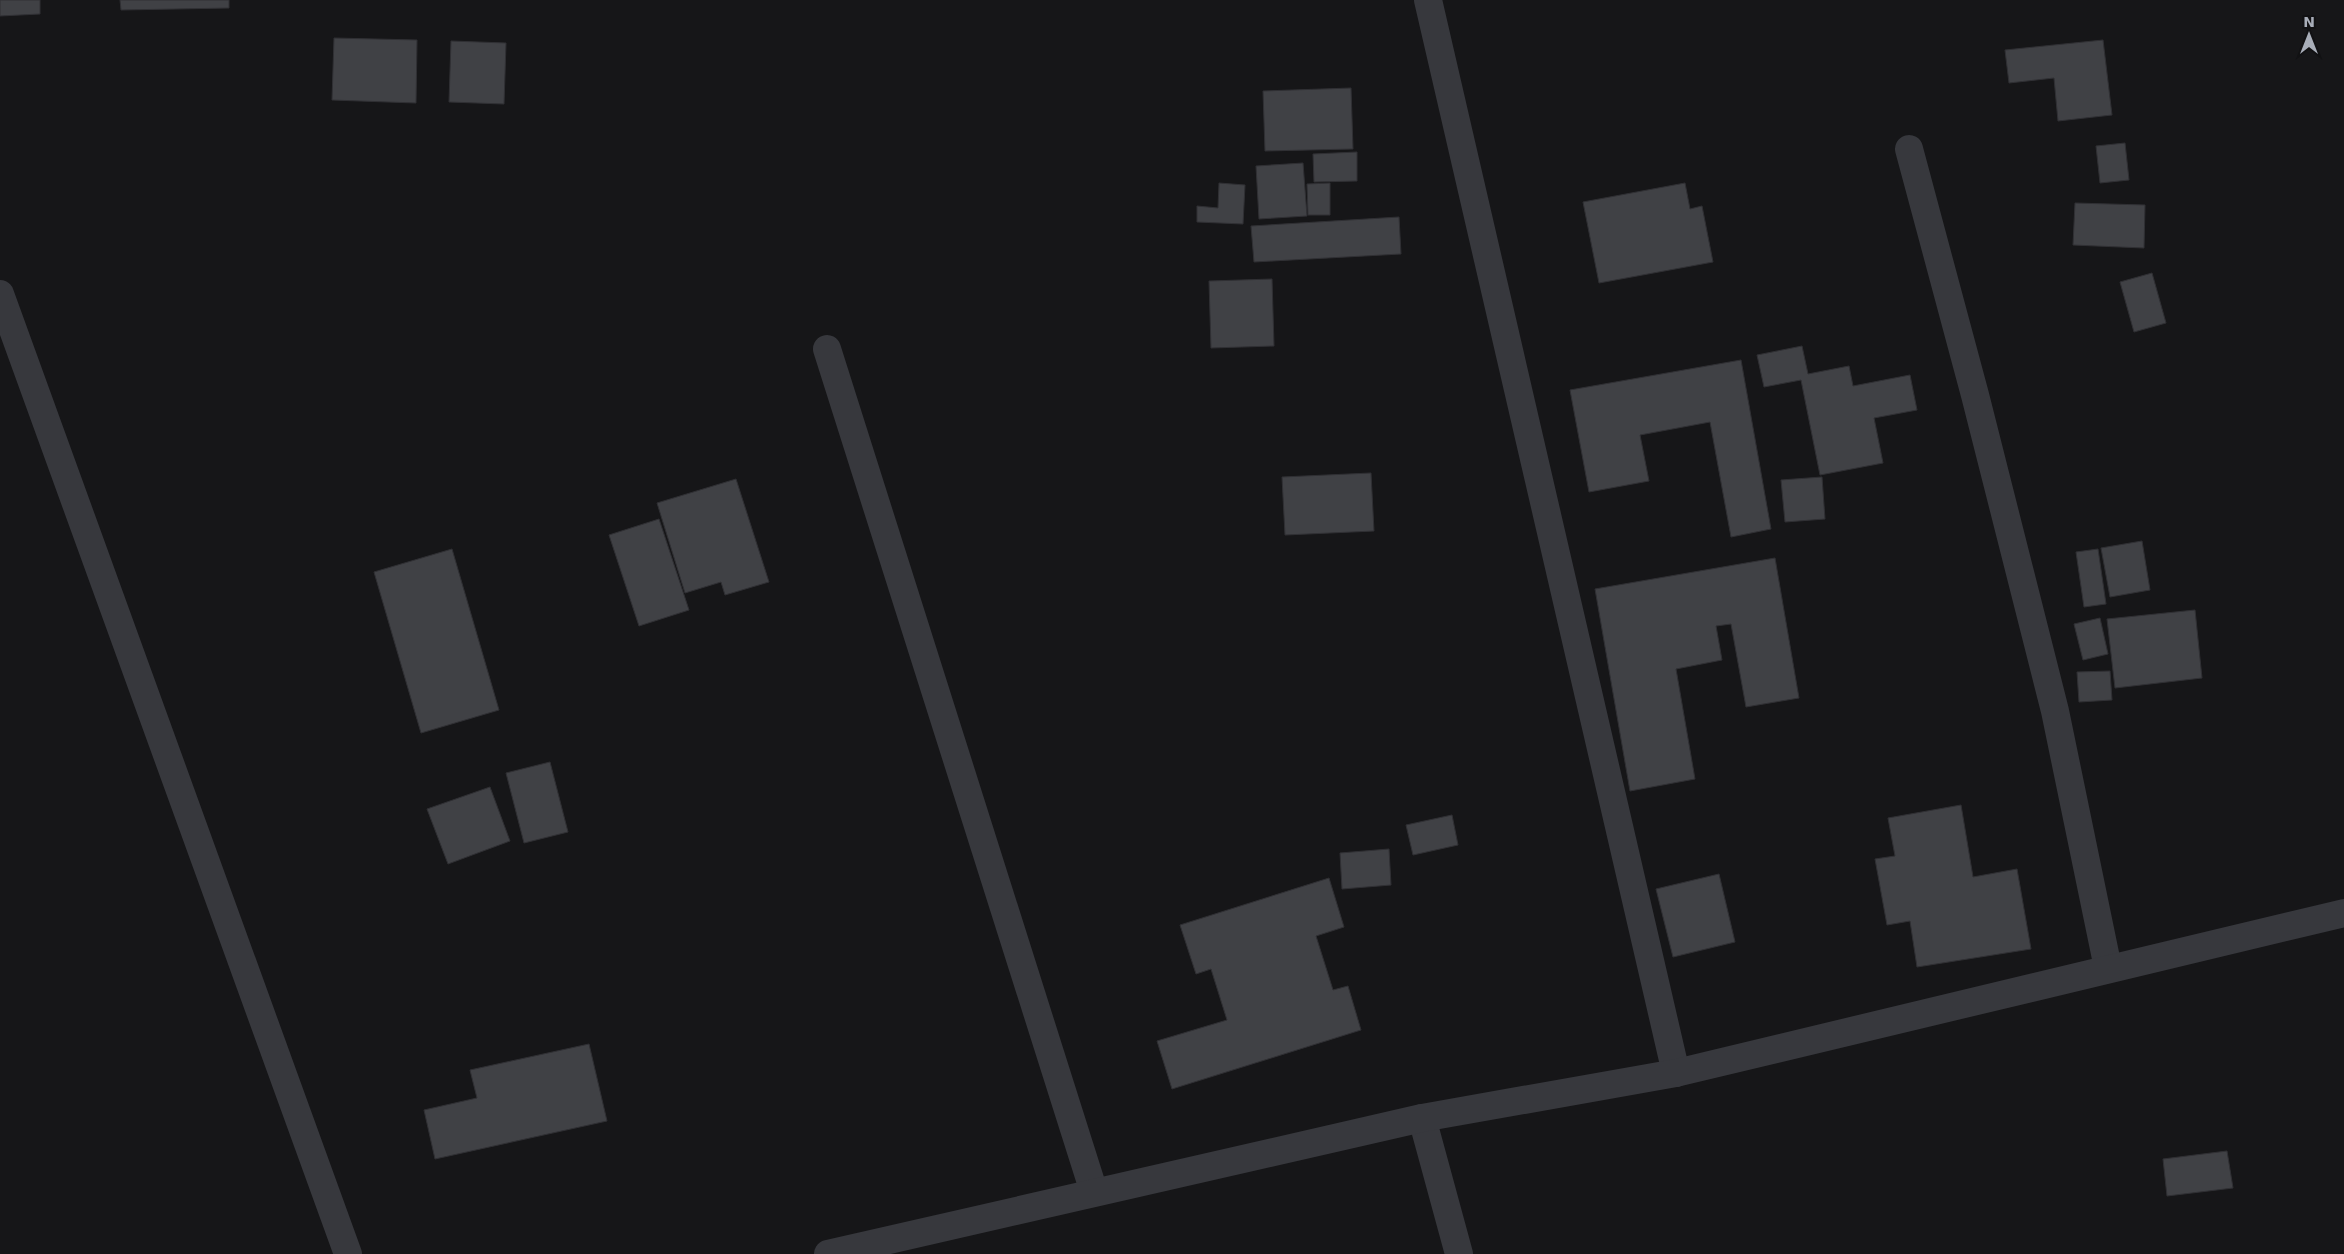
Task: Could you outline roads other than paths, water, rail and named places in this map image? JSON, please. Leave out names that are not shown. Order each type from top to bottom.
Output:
[{"type":"street","points":[[1428,0],[1676,1073]]},
{"type":"street","points":[[1909,149],[2055,711],[2108,968]]},
{"type":"street","points":[[0,294],[348,1254]]},
{"type":"street","points":[[827,349],[1094,1192]]},
{"type":"street","points":[[828,1254],[1422,1118],[1676,1073],[2344,913]]},
{"type":"street","points":[[1422,1118],[1459,1254]]}]
